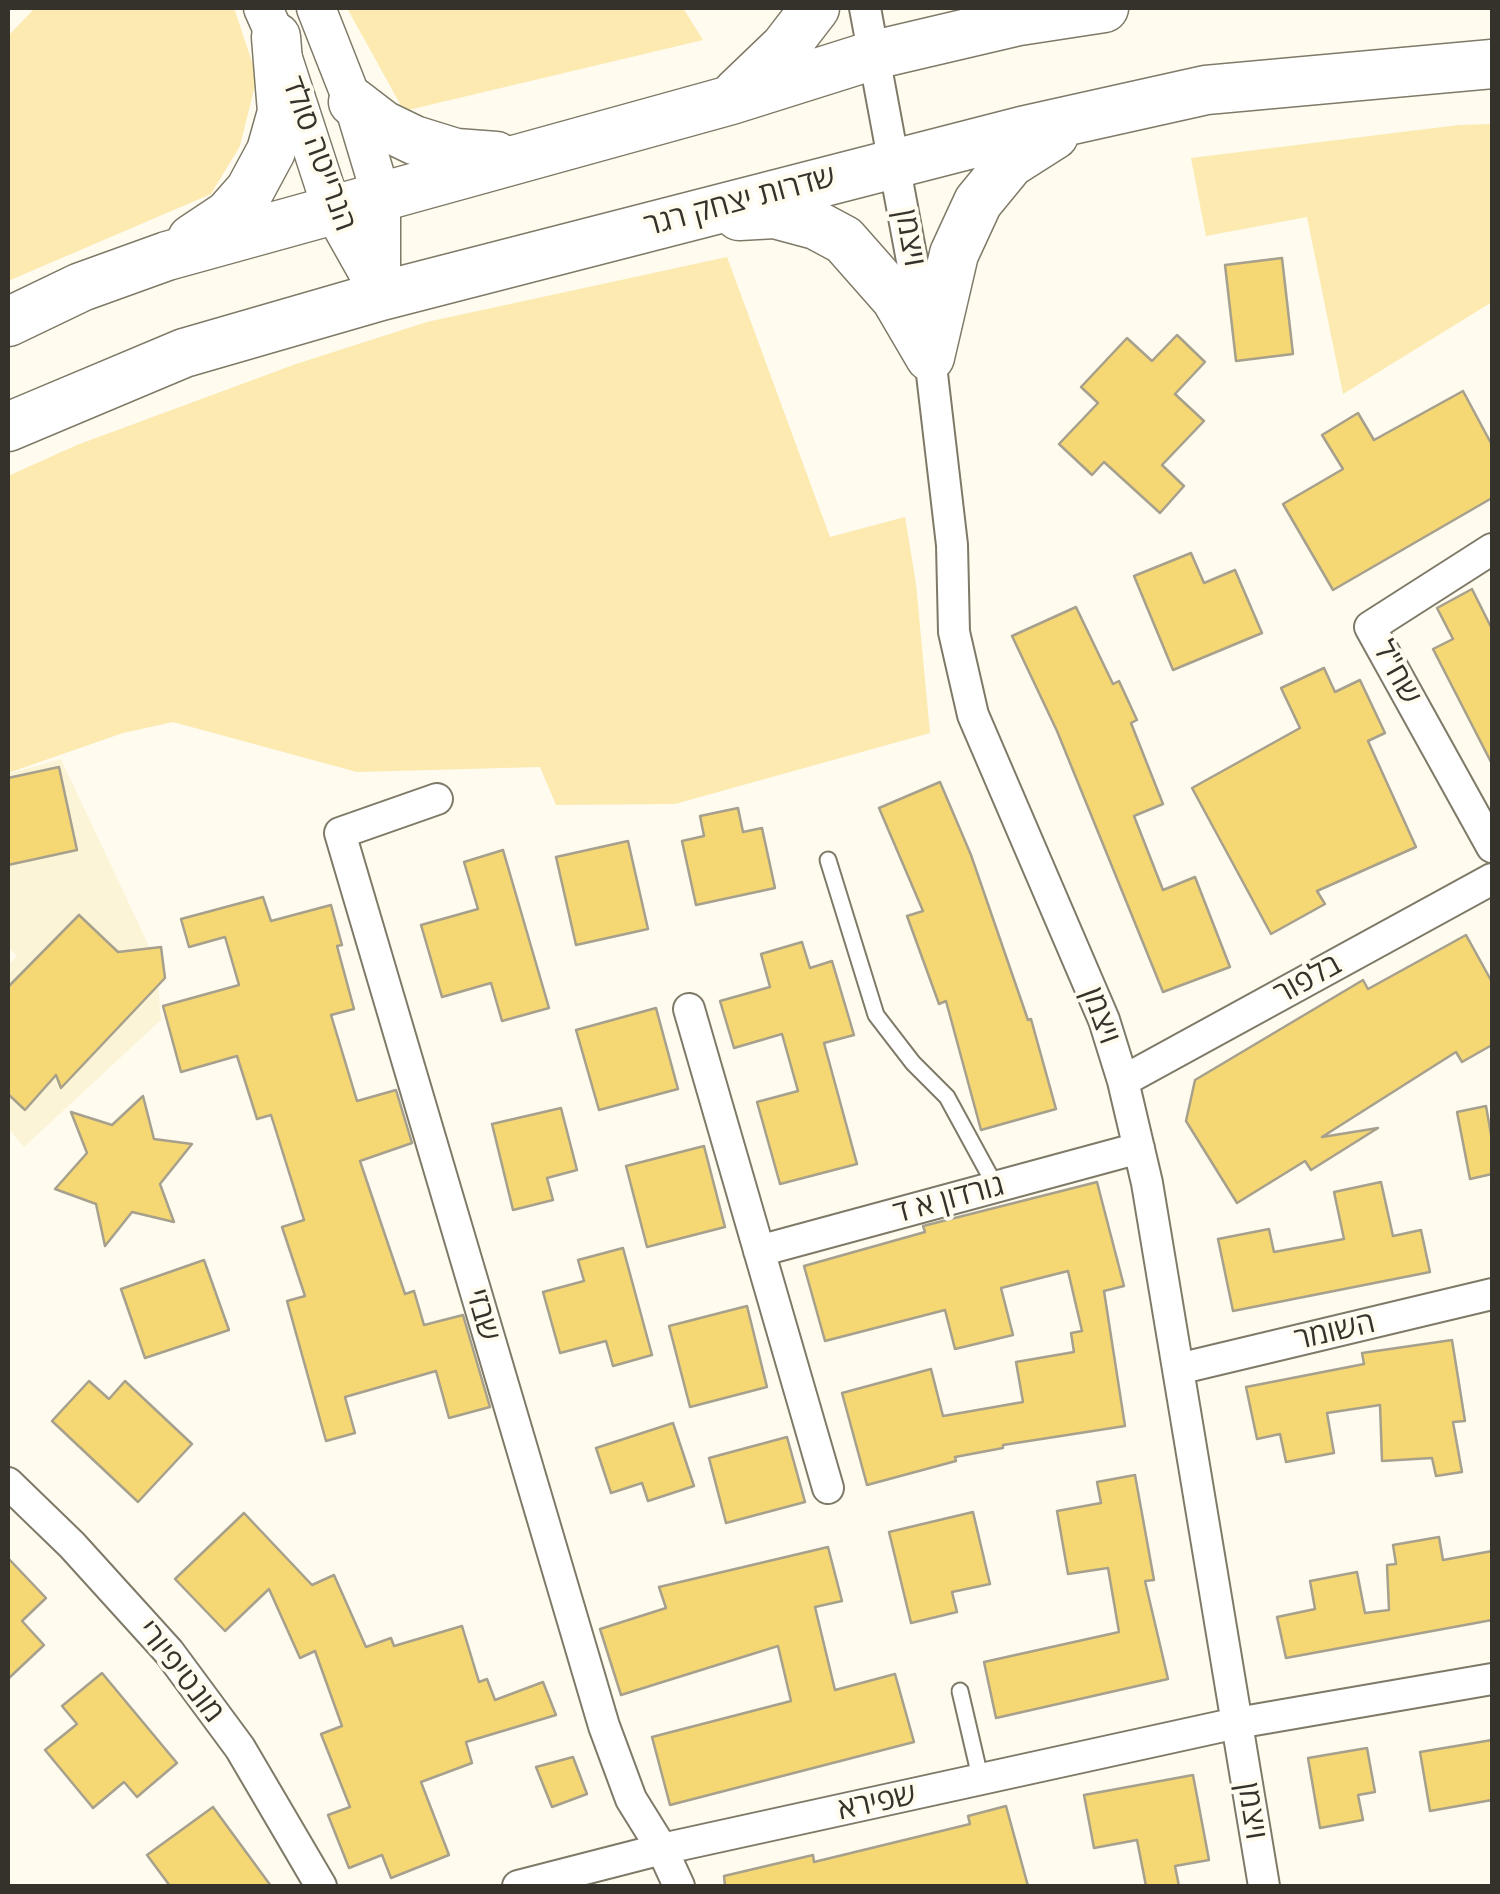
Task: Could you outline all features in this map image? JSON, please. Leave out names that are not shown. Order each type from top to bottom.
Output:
[{"type":"main road","points":[[731,100],[786,47],[815,8]]},
{"type":"main road","points":[[950,8],[1019,21]]},
{"type":"main road","points":[[8,322],[82,287],[167,256],[731,100],[874,55],[1019,21],[1104,8]]},
{"type":"main road","points":[[167,256],[228,215],[250,190],[271,151],[282,112],[270,22]]},
{"type":"main road","name":"שדרות יצחק רגר","points":[[8,427],[184,353],[381,296],[896,162],[1206,90],[1492,64]]},
{"type":"main road","points":[[353,102],[383,125],[414,140],[456,153],[514,157]]},
{"type":"main road","points":[[930,357],[954,254],[978,202],[1010,163],[1084,117]]},
{"type":"main road","points":[[678,220],[774,214],[816,226],[844,240],[896,299],[930,357]]},
{"type":"street","name":"הנרייטה סולד","points":[[316,8],[353,102],[381,195],[381,296]]},
{"type":"street","name":"ויצמן","points":[[865,8],[930,357],[952,546],[954,632],[973,715],[1104,1020],[1123,1081],[1139,1148],[1178,1369],[1264,1886]]},
{"type":"street","name":"הנרייטה סולד","points":[[270,22],[332,209],[381,296]]},
{"type":"street","name":"שח\"ל","points":[[1492,548],[1370,627],[1492,847]]},
{"type":"street","name":"שבזי","points":[[438,799],[340,832],[604,1726],[630,1799],[662,1849],[679,1886]]},
{"type":"street","name":"בלפור","points":[[1123,1081],[1492,880]]},
{"type":"street","points":[[688,1009],[828,1488]]},
{"type":"street","name":"גורדון א ד","points":[[759,1251],[1139,1148]]},
{"type":"street","name":"השומר","points":[[1178,1369],[1492,1294]]},
{"type":"street","name":"מונטיפיורי","points":[[10,1490],[72,1546],[169,1652],[240,1748],[321,1886]]},
{"type":"street","name":"שפירא","points":[[518,1886],[662,1849],[1236,1722],[1492,1679]]},
{"type":"lane","points":[[828,860],[876,1015],[947,1097],[996,1187]]},
{"type":"lane","points":[[960,1691],[981,1781]]},
{"type":"shaded area","points":[[35,8],[234,8],[257,77],[240,146],[211,194],[8,281],[8,36]]},
{"type":"shaded area","points":[[347,8],[683,8],[703,40],[404,111]]},
{"type":"shaded area","points":[[1492,124],[1492,302],[1343,394],[1307,217],[1206,236],[1191,158]]},
{"type":"shaded area","points":[[727,257],[830,537],[905,517],[916,584],[930,733],[675,804],[556,805],[540,767],[357,772],[173,722],[123,733],[8,773],[8,476],[77,445],[296,364],[427,322]]},
{"type":"shaded area","points":[[61,759],[156,961],[161,1020],[24,1147],[8,1128],[8,965],[17,956],[8,947],[8,774]]},
{"type":"building","points":[[1282,258],[1293,354],[1236,361],[1225,265]]},
{"type":"building","points":[[1177,335],[1205,362],[1175,394],[1204,421],[1162,465],[1184,486],[1160,513],[1104,462],[1092,475],[1059,444],[1098,403],[1081,387],[1127,338],[1152,361]]},
{"type":"building","points":[[1463,391],[1492,445],[1492,498],[1333,590],[1283,504],[1343,469],[1322,435],[1358,413],[1374,440]]},
{"type":"building","points":[[1191,553],[1204,583],[1235,570],[1262,633],[1173,670],[1134,576]]},
{"type":"building","points":[[1472,589],[1492,629],[1492,764],[1433,649],[1453,639],[1437,608]]},
{"type":"building","points":[[1076,607],[1113,684],[1119,681],[1137,720],[1131,723],[1163,804],[1134,816],[1163,890],[1195,877],[1230,967],[1163,992],[1057,731],[1012,636]]},
{"type":"building","points":[[1324,668],[1335,692],[1360,680],[1385,733],[1368,741],[1416,847],[1317,891],[1325,904],[1271,934],[1192,788],[1300,728],[1281,688]]},
{"type":"building","points":[[59,767],[77,850],[8,865],[8,778]]},
{"type":"building","points":[[940,782],[971,855],[1028,1020],[1031,1019],[1056,1109],[981,1130],[946,1001],[939,1004],[907,916],[923,911],[879,808]]},
{"type":"building","points":[[738,808],[743,832],[762,828],[775,888],[696,905],[682,841],[704,836],[700,816]]},
{"type":"building","points":[[628,841],[648,929],[576,945],[556,857]]},
{"type":"building","points":[[503,850],[549,1008],[502,1021],[491,983],[442,997],[421,925],[478,909],[464,862]]},
{"type":"building","points":[[263,897],[271,921],[331,905],[354,1009],[331,1015],[357,1101],[396,1090],[412,1143],[360,1161],[405,1294],[414,1291],[424,1325],[463,1315],[490,1407],[449,1418],[436,1371],[345,1397],[355,1433],[326,1441],[287,1301],[305,1296],[282,1227],[304,1220],[271,1115],[257,1119],[237,1056],[181,1072],[163,1006],[239,985],[225,937],[189,947],[181,919]]},
{"type":"building","points":[[79,915],[118,952],[161,947],[165,978],[61,1088],[56,1075],[25,1110],[8,1094],[8,987]]},
{"type":"building","points":[[1466,935],[1492,982],[1492,1045],[1462,1062],[1456,1052],[1322,1137],[1378,1128],[1311,1170],[1305,1161],[1237,1203],[1186,1121],[1195,1080],[1363,980],[1368,989]]},
{"type":"building","points":[[802,942],[810,968],[832,961],[854,1035],[824,1043],[857,1164],[780,1184],[757,1102],[798,1091],[782,1034],[734,1048],[720,1001],[770,987],[761,954]]},
{"type":"building","points":[[656,1008],[678,1089],[599,1110],[576,1030]]},
{"type":"building","points":[[143,1096],[154,1139],[192,1144],[160,1184],[174,1222],[132,1212],[105,1246],[96,1204],[55,1189],[87,1153],[71,1112],[112,1125]]},
{"type":"building","points":[[1486,1106],[1492,1174],[1470,1179],[1457,1112]]},
{"type":"building","points":[[561,1108],[577,1170],[547,1178],[553,1200],[513,1210],[492,1124]]},
{"type":"building","points":[[704,1146],[725,1227],[647,1247],[626,1166]]},
{"type":"building","points":[[1097,1182],[1124,1286],[1104,1291],[1125,1426],[1003,1445],[867,1485],[842,1393],[931,1369],[943,1416],[1023,1402],[1016,1362],[1074,1352],[1071,1333],[1082,1331],[1068,1271],[1001,1288],[1013,1335],[955,1349],[945,1310],[825,1341],[804,1266],[925,1232],[923,1226]]},
{"type":"building","points":[[1381,1182],[1393,1236],[1421,1230],[1430,1272],[1233,1311],[1218,1239],[1269,1229],[1274,1252],[1344,1239],[1334,1192]]},
{"type":"building","points":[[623,1248],[652,1355],[613,1366],[606,1341],[560,1353],[543,1292],[584,1281],[578,1260]]},
{"type":"building","points":[[204,1260],[229,1330],[145,1358],[121,1289]]},
{"type":"building","points":[[747,1306],[767,1387],[690,1407],[669,1326]]},
{"type":"building","points":[[1452,1340],[1465,1421],[1453,1422],[1462,1472],[1436,1476],[1432,1458],[1382,1461],[1380,1405],[1327,1413],[1334,1453],[1286,1462],[1280,1434],[1257,1439],[1246,1387],[1364,1364],[1362,1353]]},
{"type":"building","points":[[89,1381],[109,1399],[125,1381],[192,1444],[138,1502],[52,1421]]},
{"type":"building","points":[[673,1423],[694,1486],[648,1501],[642,1483],[611,1493],[596,1448]]},
{"type":"building","points":[[787,1437],[805,1502],[726,1523],[709,1458]]},
{"type":"building","points":[[1135,1475],[1154,1580],[1145,1581],[1168,1679],[996,1718],[984,1662],[1119,1632],[1108,1568],[1068,1574],[1057,1511],[1101,1503],[1097,1482]]},
{"type":"building","points":[[973,1512],[990,1584],[952,1592],[957,1612],[911,1623],[889,1532]]},
{"type":"building","points":[[244,1513],[312,1585],[334,1575],[366,1647],[391,1638],[394,1646],[462,1626],[479,1682],[487,1679],[495,1700],[543,1682],[556,1715],[466,1742],[472,1763],[421,1782],[449,1855],[391,1878],[382,1855],[349,1868],[328,1815],[350,1807],[321,1734],[342,1726],[315,1651],[300,1658],[269,1589],[225,1631],[175,1579]]},
{"type":"building","points":[[1439,1537],[1443,1560],[1492,1551],[1492,1620],[1286,1658],[1277,1617],[1315,1609],[1310,1581],[1357,1572],[1365,1613],[1389,1610],[1387,1565],[1396,1564],[1393,1545]]},
{"type":"building","points":[[828,1547],[842,1601],[815,1607],[835,1690],[895,1674],[914,1742],[670,1805],[652,1737],[791,1701],[778,1646],[621,1695],[600,1629],[666,1608],[659,1587]]},
{"type":"building","points":[[8,1558],[46,1598],[22,1621],[44,1645],[8,1679]]},
{"type":"building","points":[[102,1673],[177,1763],[137,1797],[124,1782],[93,1808],[45,1750],[77,1724],[62,1706]]},
{"type":"building","points":[[1492,1740],[1492,1800],[1430,1811],[1420,1752]]},
{"type":"building","points":[[1367,1748],[1375,1792],[1358,1795],[1363,1820],[1320,1828],[1308,1758]]},
{"type":"building","points":[[573,1757],[587,1794],[552,1807],[536,1767]]},
{"type":"building","points":[[1193,1775],[1209,1860],[1175,1866],[1179,1886],[1146,1886],[1137,1840],[1094,1848],[1084,1795]]},
{"type":"building","points":[[1006,1806],[1028,1886],[725,1886],[724,1876],[813,1855],[814,1862],[970,1824],[968,1816]]},
{"type":"building","points":[[213,1807],[271,1886],[170,1886],[147,1855]]}]
